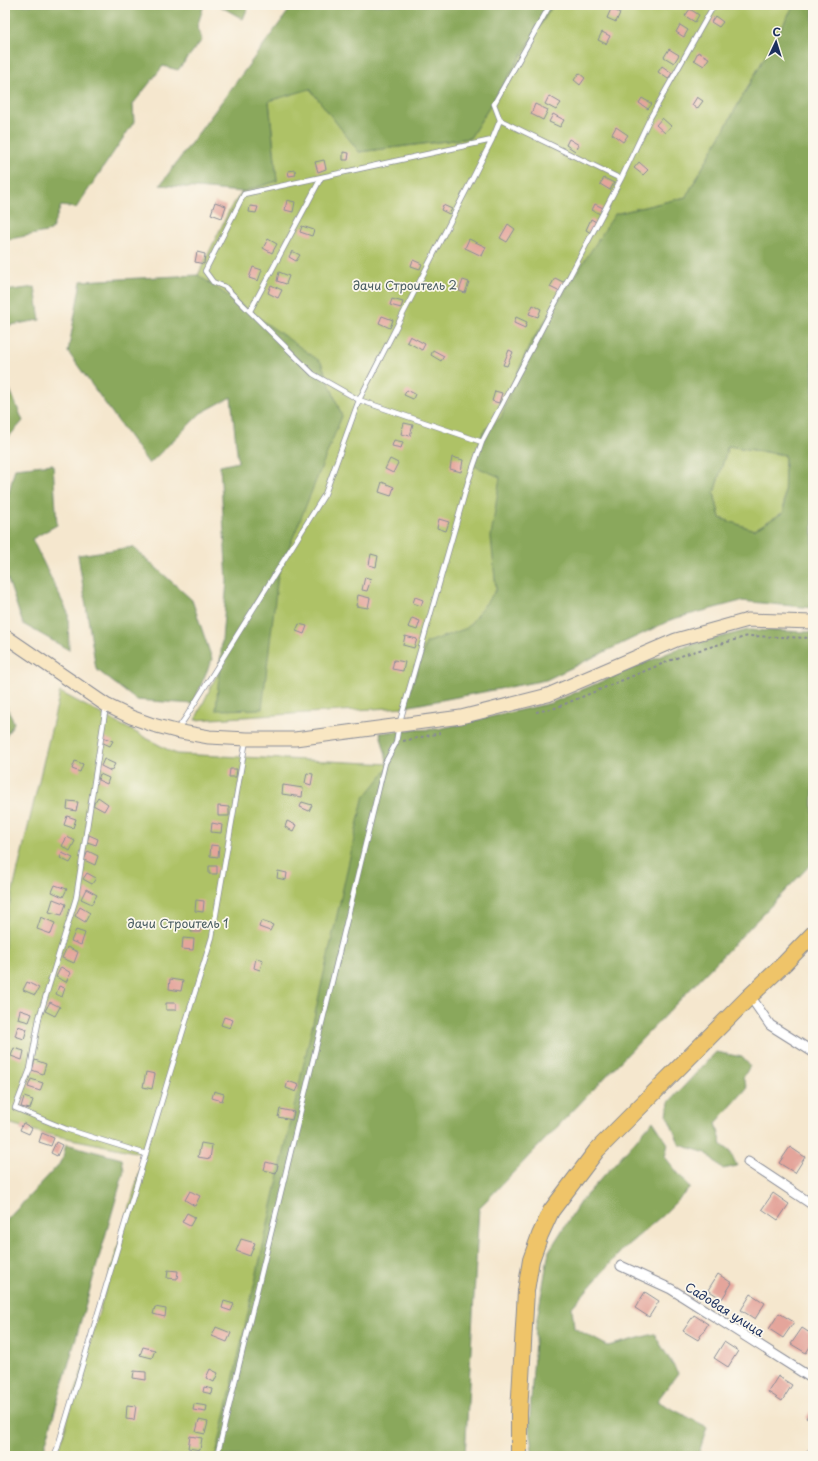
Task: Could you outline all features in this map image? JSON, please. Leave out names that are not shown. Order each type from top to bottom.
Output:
[{"type":"highway","points":[[519,1456],[519,1406],[526,1291],[531,1260],[551,1211],[597,1150],[813,934]]},
{"type":"street","points":[[5,636],[106,705],[139,720],[176,732],[247,739],[295,739],[461,717],[548,695],[676,640],[748,620],[813,622]]},
{"type":"street","points":[[750,996],[770,1025],[813,1052]]},
{"type":"street","points":[[748,1162],[813,1205]]},
{"type":"street","name":"Садовая улица","points":[[621,1266],[671,1289],[813,1379]]},
{"type":"street","points":[[810,1456],[813,1452]]},
{"type":"lane","points":[[176,732],[325,494],[359,400],[492,140],[500,120],[494,104],[550,5]]},
{"type":"lane","points":[[217,1456],[385,763],[396,743],[468,482],[482,442],[621,179],[650,118],[714,5]]},
{"type":"lane","points":[[500,120],[621,179]]},
{"type":"lane","points":[[482,442],[359,400],[313,374],[225,287],[213,282],[205,271],[244,194],[492,140]]},
{"type":"lane","points":[[250,312],[321,178]]},
{"type":"lane","points":[[106,705],[76,898],[39,1018],[30,1069],[15,1108],[66,1128],[146,1154]]},
{"type":"lane","points":[[55,1456],[212,937],[247,739]]},
{"type":"path","points":[[532,713],[555,708],[686,654],[748,636],[813,638]]},
{"type":"path","points":[[396,743],[442,733]]},
{"type":"green space","points":[[5,5],[204,5],[197,27],[202,40],[178,70],[163,66],[133,104],[134,122],[76,208],[61,206],[51,231],[5,240]]},
{"type":"green space","points":[[218,5],[249,5],[243,19]]},
{"type":"green space","points":[[293,5],[553,5],[470,138],[359,152],[310,89],[269,101],[277,181],[242,192],[160,185]]},
{"type":"green space","name":"дачи Строитель 2","points":[[553,5],[794,5],[686,197],[615,214],[510,606],[405,707],[195,720],[342,416],[198,275],[231,207],[242,192],[277,181],[269,100],[311,88],[359,152],[470,138]]},
{"type":"green space","points":[[794,5],[813,5],[813,608],[741,601],[673,619],[546,680],[405,707],[426,643],[467,628],[496,590],[491,537],[500,477],[474,466],[483,431],[501,418],[514,381],[530,344],[615,214],[686,197]],"holes":[[[728,446],[785,455],[784,512],[754,530],[720,518],[714,493]]]},
{"type":"green space","points":[[198,275],[321,362],[342,416],[278,575],[262,709],[216,710],[227,581],[220,466],[238,462],[231,397],[201,413],[149,464],[68,352],[81,281]]},
{"type":"green space","points":[[35,287],[40,320],[5,326],[5,291]]},
{"type":"green space","points":[[5,378],[23,421],[5,441]]},
{"type":"green space","points":[[728,446],[785,455],[784,512],[754,530],[720,518],[714,493]]},
{"type":"green space","points":[[53,464],[57,525],[32,539],[68,613],[69,650],[23,624],[5,571],[5,508],[15,468]]},
{"type":"green space","points":[[133,547],[192,600],[212,659],[193,704],[136,700],[96,669],[78,555]]},
{"type":"green space","points":[[748,630],[813,632],[813,862],[479,1208],[465,1456],[216,1456],[363,799],[388,768],[380,733],[405,730],[438,729],[551,703],[682,647]]},
{"type":"green space","name":"дачи Строитель 1","points":[[60,692],[176,754],[392,764],[217,1456],[57,1456],[145,1154],[42,1133],[5,1122],[5,924]]},
{"type":"green space","points":[[5,702],[14,723],[5,738]]},
{"type":"green space","points":[[716,1052],[742,1057],[750,1066],[743,1078],[747,1088],[716,1123],[722,1145],[730,1151],[737,1166],[723,1169],[706,1153],[680,1145],[667,1116],[669,1102]]},
{"type":"green space","points":[[653,1121],[668,1144],[665,1157],[690,1188],[664,1214],[623,1249],[572,1307],[574,1328],[608,1346],[654,1334],[678,1373],[657,1401],[707,1427],[698,1456],[533,1456],[529,1429],[536,1325],[549,1251],[580,1202]]},
{"type":"green space","points":[[66,1144],[122,1159],[124,1171],[42,1456],[5,1456],[5,1222],[62,1161]]},
{"type":"building","points":[[611,9],[620,13],[616,22],[607,18]]},
{"type":"building","points":[[690,9],[699,15],[695,22],[685,16]]},
{"type":"building","points":[[715,16],[723,22],[719,27],[711,22]]},
{"type":"building","points":[[680,25],[688,30],[684,37],[676,32]]},
{"type":"building","points":[[602,32],[610,36],[606,44],[598,40]]},
{"type":"building","points":[[669,49],[679,55],[674,63],[664,57]]},
{"type":"building","points":[[698,52],[709,58],[704,66],[694,60]]},
{"type":"building","points":[[662,66],[672,73],[668,79],[658,72]]},
{"type":"building","points":[[579,73],[585,78],[580,85],[574,80]]},
{"type":"building","points":[[549,96],[561,103],[556,110],[545,104]]},
{"type":"building","points":[[697,97],[703,101],[697,109],[692,105]]},
{"type":"building","points":[[642,98],[652,104],[648,109],[639,103]]},
{"type":"building","points":[[535,104],[548,110],[543,120],[531,114]]},
{"type":"building","points":[[553,114],[564,120],[560,127],[549,122]]},
{"type":"building","points":[[662,118],[671,126],[665,133],[656,125]]},
{"type":"building","points":[[616,127],[628,135],[623,142],[612,134]]},
{"type":"building","points":[[569,139],[579,145],[575,151],[566,145]]},
{"type":"building","points":[[343,152],[349,153],[348,160],[343,160]]},
{"type":"building","points":[[324,160],[326,169],[318,172],[315,162]]},
{"type":"building","points":[[639,162],[648,170],[643,175],[634,168]]},
{"type":"building","points":[[295,170],[296,175],[289,176],[288,171]]},
{"type":"building","points":[[604,178],[614,183],[610,190],[600,184]]},
{"type":"building","points":[[287,200],[295,202],[293,212],[285,210]]},
{"type":"building","points":[[215,202],[226,206],[222,218],[211,214]]},
{"type":"building","points":[[595,204],[603,208],[600,214],[592,210]]},
{"type":"building","points":[[443,205],[452,209],[449,214],[441,210]]},
{"type":"building","points":[[250,206],[258,207],[256,213],[249,212]]},
{"type":"building","points":[[591,219],[596,222],[591,233],[586,230]]},
{"type":"building","points":[[508,224],[515,229],[507,242],[500,238]]},
{"type":"building","points":[[302,226],[314,230],[312,236],[300,232]]},
{"type":"building","points":[[268,239],[277,244],[272,253],[263,248]]},
{"type":"building","points":[[469,239],[486,247],[482,256],[465,248]]},
{"type":"building","points":[[292,251],[300,255],[296,261],[289,257]]},
{"type":"building","points":[[197,252],[205,254],[204,264],[195,262]]},
{"type":"building","points":[[413,260],[422,264],[420,269],[411,266]]},
{"type":"building","points":[[253,267],[262,270],[258,281],[249,278]]},
{"type":"building","points":[[279,272],[289,276],[286,284],[277,281]]},
{"type":"building","points":[[555,278],[565,283],[560,292],[550,287]]},
{"type":"building","points":[[463,280],[469,282],[465,293],[459,291]]},
{"type":"building","points":[[271,285],[282,290],[278,298],[268,293]]},
{"type":"building","points":[[392,299],[403,302],[401,308],[390,305]]},
{"type":"building","points":[[533,305],[541,309],[538,317],[529,314]]},
{"type":"building","points":[[382,316],[393,320],[390,328],[379,323]]},
{"type":"building","points":[[516,317],[527,322],[525,328],[514,323]]},
{"type":"building","points":[[410,336],[425,344],[422,350],[407,342]]},
{"type":"building","points":[[433,350],[444,356],[441,361],[431,355]]},
{"type":"building","points":[[509,350],[513,352],[507,366],[503,365]]},
{"type":"building","points":[[407,390],[415,394],[413,399],[404,395]]},
{"type":"building","points":[[495,391],[502,393],[499,403],[492,401]]},
{"type":"building","points":[[404,423],[413,425],[410,436],[401,434]]},
{"type":"building","points":[[394,440],[403,442],[401,448],[392,446]]},
{"type":"building","points":[[452,457],[463,460],[461,472],[450,469]]},
{"type":"building","points":[[390,459],[398,463],[393,473],[385,469]]},
{"type":"building","points":[[382,482],[394,487],[391,496],[379,492]]},
{"type":"building","points":[[439,519],[449,522],[446,531],[437,528]]},
{"type":"building","points":[[371,554],[378,556],[376,567],[369,565]]},
{"type":"building","points":[[365,577],[371,579],[367,591],[362,590]]},
{"type":"building","points":[[358,595],[370,598],[368,608],[356,606]]},
{"type":"building","points":[[415,597],[423,600],[421,606],[413,603]]},
{"type":"building","points":[[412,618],[420,621],[417,630],[408,627]]},
{"type":"building","points":[[299,624],[307,626],[304,634],[296,631]]},
{"type":"building","points":[[405,636],[417,639],[414,648],[403,645]]},
{"type":"building","points":[[394,660],[405,662],[403,671],[392,669]]},
{"type":"building","points":[[103,737],[113,741],[110,746],[101,742]]},
{"type":"building","points":[[104,759],[115,764],[111,771],[101,766]]},
{"type":"building","points":[[75,761],[83,764],[80,772],[72,769]]},
{"type":"building","points":[[230,769],[237,769],[236,777],[229,777]]},
{"type":"building","points":[[307,773],[313,774],[311,785],[305,783]]},
{"type":"building","points":[[100,774],[109,778],[107,784],[98,780]]},
{"type":"building","points":[[283,785],[303,788],[302,797],[282,794]]},
{"type":"building","points":[[98,797],[108,804],[104,811],[93,805]]},
{"type":"building","points":[[68,801],[78,802],[76,811],[67,809]]},
{"type":"building","points":[[302,802],[312,805],[309,811],[300,807]]},
{"type":"building","points":[[218,806],[229,807],[229,816],[218,816]]},
{"type":"building","points":[[67,816],[76,819],[73,828],[64,825]]},
{"type":"building","points":[[287,821],[296,825],[293,831],[285,827]]},
{"type":"building","points":[[212,823],[222,825],[221,833],[211,832]]},
{"type":"building","points":[[89,835],[98,839],[96,845],[87,842]]},
{"type":"building","points":[[67,837],[75,841],[70,851],[62,846]]},
{"type":"building","points":[[211,845],[219,846],[218,857],[210,856]]},
{"type":"building","points":[[88,851],[98,856],[95,865],[84,860]]},
{"type":"building","points":[[62,853],[73,858],[70,863],[60,858]]},
{"type":"building","points":[[209,866],[217,866],[217,874],[209,874]]},
{"type":"building","points":[[278,871],[287,873],[286,880],[277,878]]},
{"type":"building","points":[[87,873],[96,878],[92,884],[83,879]]},
{"type":"building","points":[[55,885],[67,889],[63,897],[52,892]]},
{"type":"building","points":[[86,889],[97,895],[92,904],[81,899]]},
{"type":"building","points":[[53,899],[66,904],[62,915],[49,912]]},
{"type":"building","points":[[196,900],[204,901],[203,912],[195,911]]},
{"type":"building","points":[[80,907],[90,913],[85,922],[75,916]]},
{"type":"building","points":[[41,917],[55,923],[51,934],[37,929]]},
{"type":"building","points":[[192,921],[201,921],[200,932],[191,932]]},
{"type":"building","points":[[261,921],[273,925],[270,931],[259,927]]},
{"type":"building","points":[[76,930],[85,933],[81,945],[71,941]]},
{"type":"building","points":[[183,938],[194,939],[193,950],[182,949]]},
{"type":"building","points":[[67,947],[78,952],[74,963],[62,958]]},
{"type":"building","points":[[256,958],[263,960],[260,970],[254,968]]},
{"type":"building","points":[[61,967],[71,973],[66,982],[56,977]]},
{"type":"building","points":[[170,979],[183,981],[181,991],[169,989]]},
{"type":"building","points":[[27,982],[39,988],[35,995],[23,990]]},
{"type":"building","points":[[59,986],[65,988],[62,997],[56,994]]},
{"type":"building","points":[[50,1002],[60,1007],[55,1016],[45,1011]]},
{"type":"building","points":[[166,1003],[176,1003],[176,1010],[166,1010]]},
{"type":"building","points":[[20,1010],[32,1014],[29,1022],[18,1019]]},
{"type":"building","points":[[224,1017],[233,1020],[230,1028],[221,1025]]},
{"type":"building","points":[[18,1026],[27,1029],[24,1039],[15,1036]]},
{"type":"building","points":[[14,1048],[24,1051],[22,1060],[11,1056]]},
{"type":"building","points":[[35,1060],[46,1064],[43,1074],[32,1070]]},
{"type":"building","points":[[146,1072],[155,1074],[152,1089],[143,1087]]},
{"type":"building","points":[[31,1079],[43,1083],[40,1091],[28,1087]]},
{"type":"building","points":[[288,1081],[299,1085],[296,1092],[286,1088]]},
{"type":"building","points":[[214,1091],[224,1094],[222,1101],[212,1098]]},
{"type":"building","points":[[24,1097],[33,1100],[30,1109],[21,1107]]},
{"type":"building","points":[[280,1109],[294,1112],[292,1120],[278,1117]]},
{"type":"building","points":[[23,1123],[32,1128],[29,1134],[20,1130]]},
{"type":"building","points":[[42,1133],[54,1138],[51,1146],[39,1142]]},
{"type":"building","points":[[56,1142],[62,1145],[57,1156],[51,1153]]},
{"type":"building","points":[[201,1143],[212,1145],[210,1159],[198,1157]]},
{"type":"building","points":[[790,1147],[805,1157],[795,1173],[779,1163]]},
{"type":"building","points":[[266,1162],[278,1165],[276,1173],[264,1170]]},
{"type":"building","points":[[190,1191],[200,1196],[195,1206],[185,1200]]},
{"type":"building","points":[[773,1193],[789,1204],[778,1220],[762,1209]]},
{"type":"building","points":[[187,1213],[195,1217],[190,1226],[182,1222]]},
{"type":"building","points":[[241,1239],[255,1243],[250,1256],[236,1251]]},
{"type":"building","points":[[168,1270],[178,1271],[177,1279],[167,1278]]},
{"type":"building","points":[[718,1274],[732,1283],[722,1299],[708,1290]]},
{"type":"building","points":[[645,1292],[659,1301],[649,1317],[635,1308]]},
{"type":"building","points":[[751,1294],[765,1303],[755,1319],[741,1310]]},
{"type":"building","points":[[224,1301],[234,1304],[231,1311],[222,1308]]},
{"type":"building","points":[[155,1307],[166,1309],[165,1317],[153,1314]]},
{"type":"building","points":[[779,1313],[794,1322],[783,1338],[769,1329]]},
{"type":"building","points":[[694,1315],[708,1324],[698,1340],[683,1331]]},
{"type":"building","points":[[216,1327],[231,1333],[227,1342],[212,1336]]},
{"type":"building","points":[[802,1328],[813,1335],[813,1342],[806,1353],[791,1344]]},
{"type":"building","points":[[724,1342],[738,1351],[728,1367],[714,1358]]},
{"type":"building","points":[[143,1347],[155,1350],[152,1358],[140,1355]]},
{"type":"building","points":[[210,1369],[218,1373],[214,1382],[206,1378]]},
{"type":"building","points":[[134,1371],[146,1372],[146,1380],[133,1378]]},
{"type":"building","points":[[778,1376],[792,1385],[782,1401],[768,1392]]},
{"type":"building","points":[[204,1387],[213,1389],[212,1394],[203,1392]]},
{"type":"building","points":[[194,1404],[207,1406],[206,1412],[193,1410]]},
{"type":"building","points":[[127,1405],[136,1406],[134,1420],[126,1419]]},
{"type":"building","points":[[813,1407],[813,1422],[806,1418]]},
{"type":"building","points":[[199,1420],[208,1422],[205,1434],[196,1432]]},
{"type":"building","points":[[190,1436],[202,1438],[200,1450],[188,1448]]}]
